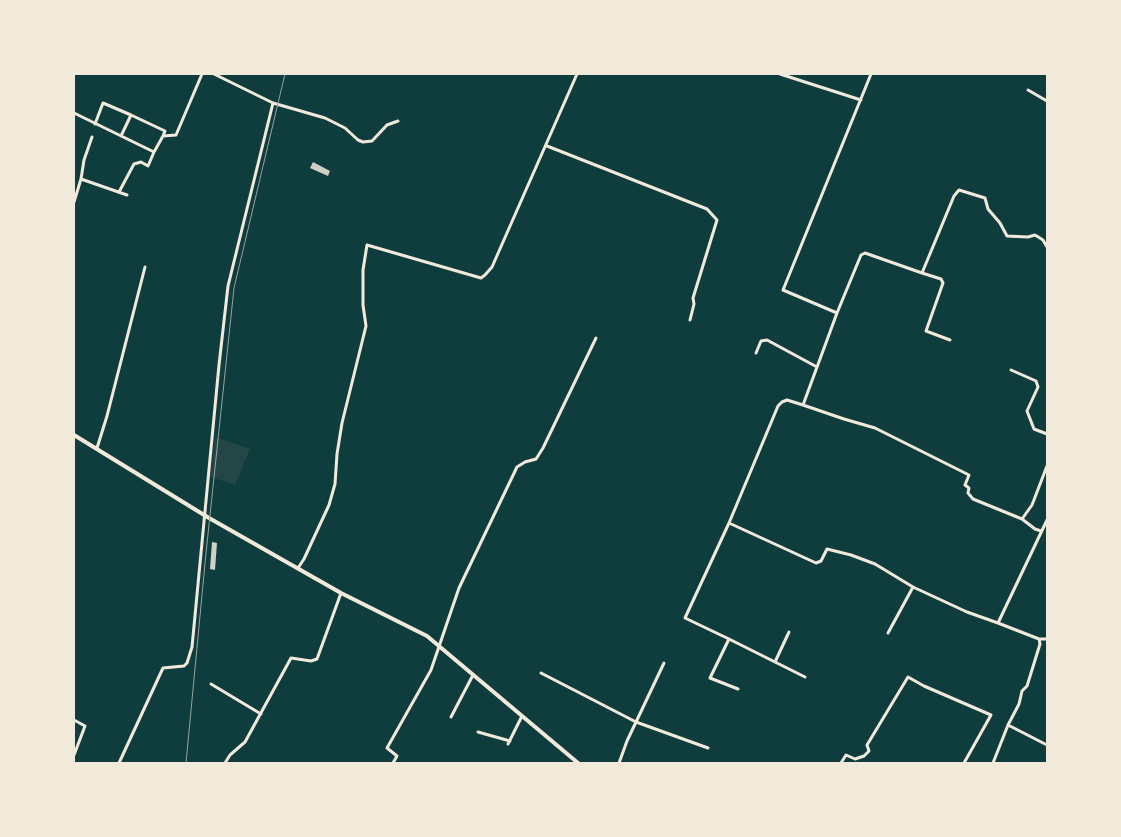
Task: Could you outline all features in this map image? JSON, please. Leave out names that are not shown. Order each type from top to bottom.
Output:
[{"type":"main road","points":[[74,435],[205,515],[341,593],[427,636],[578,763]]},
{"type":"street","points":[[163,136],[176,135],[202,74]]},
{"type":"street","points":[[214,74],[273,103],[325,118],[345,128],[363,142],[372,141],[387,125],[398,121]]},
{"type":"street","points":[[298,568],[329,505],[334,484],[342,423],[366,326],[363,305],[363,270],[367,245],[481,278],[492,267],[547,146],[577,74]]},
{"type":"street","points":[[780,74],[861,100]]},
{"type":"street","points":[[838,313],[783,290],[871,74]]},
{"type":"street","points":[[1028,90],[1047,101]]},
{"type":"street","points":[[95,124],[102,103],[165,131],[148,166],[141,162],[134,164],[119,192]]},
{"type":"street","points":[[119,763],[162,668],[184,666],[187,663],[192,647],[228,286],[273,103]]},
{"type":"street","points":[[74,113],[154,152]]},
{"type":"street","points":[[121,136],[131,115]]},
{"type":"street","points":[[74,202],[84,160],[92,137]]},
{"type":"street","points":[[547,146],[707,210],[717,220],[693,298],[694,304],[690,320]]},
{"type":"street","points":[[81,179],[127,195]]},
{"type":"street","points":[[922,273],[954,196],[959,190],[985,198],[988,209],[1000,222],[1007,236],[1028,237],[1035,235],[1047,247]]},
{"type":"street","points":[[803,405],[860,255],[865,253],[941,279],[943,283],[926,331],[950,340]]},
{"type":"street","points":[[97,448],[145,267]]},
{"type":"street","points":[[394,763],[397,756],[387,748],[431,670],[459,588],[517,467],[524,462],[536,459],[543,448],[596,338]]},
{"type":"street","points":[[756,353],[761,341],[767,340],[817,367]]},
{"type":"street","points":[[1011,370],[1036,381],[1038,387],[1027,411],[1034,429],[1047,434]]},
{"type":"street","points":[[805,677],[685,618],[778,406],[782,402],[787,400],[875,428],[968,475],[965,485],[973,499],[1022,520],[1041,531]]},
{"type":"street","points":[[1022,520],[1032,505],[1047,466]]},
{"type":"street","points":[[998,623],[1047,520]]},
{"type":"street","points":[[728,522],[816,563],[821,561],[827,549],[851,555],[875,564],[913,587],[967,612],[1039,639],[1047,639]]},
{"type":"street","points":[[888,633],[913,587]]},
{"type":"street","points":[[225,763],[230,754],[245,742],[291,658],[311,661],[316,659],[341,593]]},
{"type":"street","points":[[775,662],[789,632]]},
{"type":"street","points":[[728,639],[710,678],[738,689]]},
{"type":"street","points":[[993,763],[1008,725],[1019,704],[1022,691],[1027,686],[1040,644],[1039,639]]},
{"type":"street","points":[[619,763],[664,663]]},
{"type":"street","points":[[541,673],[636,722],[708,748]]},
{"type":"street","points":[[451,717],[474,675]]},
{"type":"street","points":[[841,763],[846,755],[855,759],[864,756],[869,751],[867,745],[908,677],[924,686],[991,715],[964,763]]},
{"type":"street","points":[[211,684],[261,714]]},
{"type":"street","points":[[478,732],[509,742],[522,716]]},
{"type":"street","points":[[74,720],[85,726],[74,755]]},
{"type":"street","points":[[1008,725],[1047,745]]},
{"type":"shaded area","points":[[215,437],[250,449],[235,485],[211,477]]},
{"type":"building","points":[[313,162],[330,171],[328,176],[310,168]]},
{"type":"building","points":[[212,542],[217,543],[215,570],[210,569]]},
{"type":"railway","points":[[186,763],[234,288],[285,74]]}]
